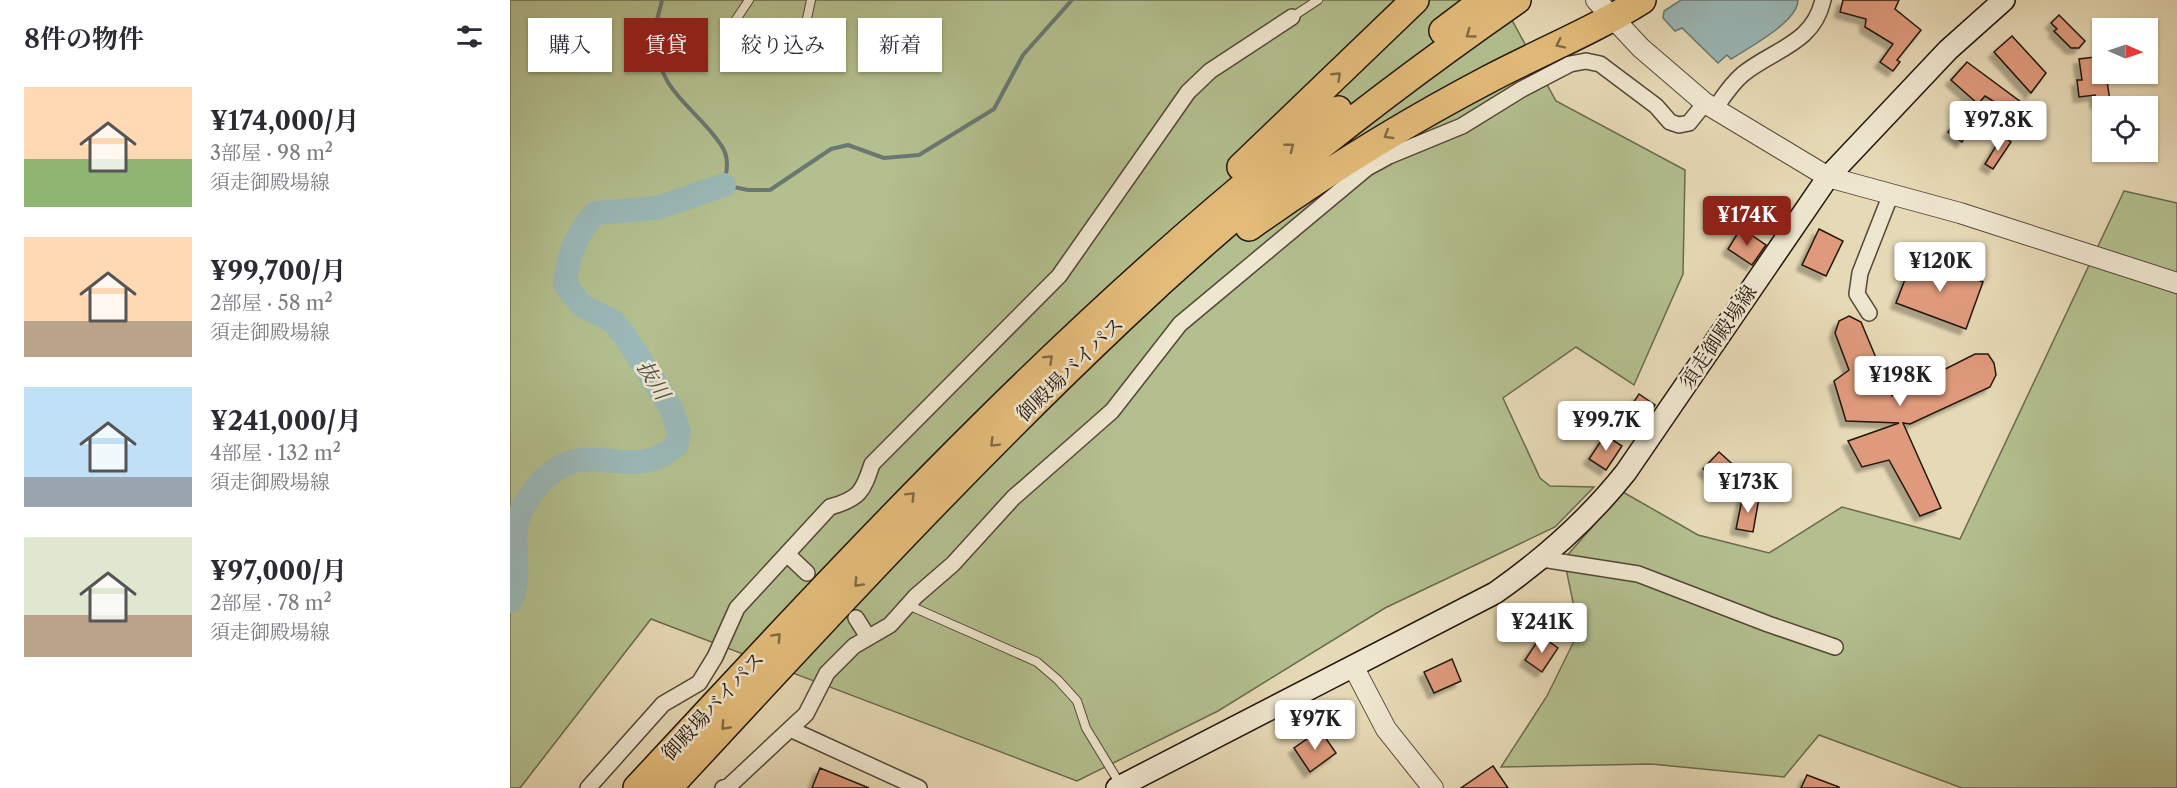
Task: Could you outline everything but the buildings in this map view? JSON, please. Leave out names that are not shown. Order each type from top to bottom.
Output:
[{"type":"highway","points":[[1071,338],[1248,160],[1415,0]]},
{"type":"highway","name":"御殿場バイパス","points":[[637,788],[879,528],[1071,338],[1191,229],[1284,151],[1484,0]]},
{"type":"highway","name":"御殿場バイパス","points":[[668,788],[897,541],[1124,316],[1299,164],[1410,78],[1517,0]]},
{"type":"highway","points":[[1051,387],[1207,258],[1332,169],[1605,9],[1642,0]]},
{"type":"main road","name":"須走御殿場線","points":[[1119,787],[1495,593],[1542,559],[1604,500],[1626,472],[1828,177],[1948,50],[2004,0]]},
{"type":"street","points":[[723,788],[729,786],[806,714],[827,673],[867,637],[890,625],[908,605],[953,564],[1028,483],[1112,411],[1187,318],[1367,168],[1389,156],[1462,126],[1522,89],[1570,64],[1586,61],[1600,64],[1656,106],[1670,122],[1679,125],[1689,123],[1745,72],[1814,26],[1823,0]]},
{"type":"street","points":[[1605,9],[1641,48],[1709,106],[1828,177],[1960,213],[2177,283]]},
{"type":"street","points":[[588,788],[663,704],[699,683],[715,657],[737,609],[830,507],[850,501],[864,489],[872,464],[1059,276],[1188,92],[1210,71],[1292,17]]},
{"type":"street","points":[[1869,313],[1857,294],[1860,273],[1891,194]]},
{"type":"street","points":[[787,554],[807,573]]},
{"type":"street","points":[[1542,559],[1638,574],[1835,647]]},
{"type":"street","points":[[856,618],[867,637]]},
{"type":"street","points":[[1353,666],[1386,729],[1433,788]]},
{"type":"street","points":[[790,729],[919,788]]},
{"type":"lane","points":[[749,0],[732,27],[742,47],[763,55],[790,52],[803,37],[811,0]]},
{"type":"lane","points":[[1292,17],[1318,0]]},
{"type":"lane","points":[[908,605],[1037,662],[1058,680],[1077,701],[1086,728],[1119,787]]},
{"type":"green space","points":[[510,0],[1501,0],[1556,101],[1685,170],[1683,274],[1634,385],[1576,347],[1503,398],[1540,478],[1550,486],[1594,487],[1555,527],[1385,608],[1218,711],[1077,781],[651,619],[520,788],[510,788]]},
{"type":"green space","points":[[2124,191],[2177,203],[2177,788],[1962,788],[1819,735],[1784,777],[1651,764],[1501,767],[1547,696],[1579,631],[1564,559],[1623,492],[1698,535],[1769,553],[1842,507],[1960,539]]},
{"type":"water","points":[[1681,0],[1798,0],[1790,17],[1781,25],[1731,59],[1727,55],[1718,63],[1682,28],[1675,31],[1663,18],[1664,11]]},
{"type":"waterway","points":[[662,0],[655,32],[657,55],[662,71],[679,97],[724,150],[727,164],[724,185],[748,190],[770,190],[831,149],[848,145],[884,158],[919,155],[994,109],[1023,55],[1072,0]]},
{"type":"waterway","name":"抜川","points":[[510,601],[516,583],[516,529],[524,507],[539,484],[560,467],[571,462],[582,460],[642,462],[665,454],[677,445],[679,432],[671,408],[627,339],[613,321],[582,306],[565,284],[568,264],[578,237],[595,213],[657,208],[724,185]]}]
